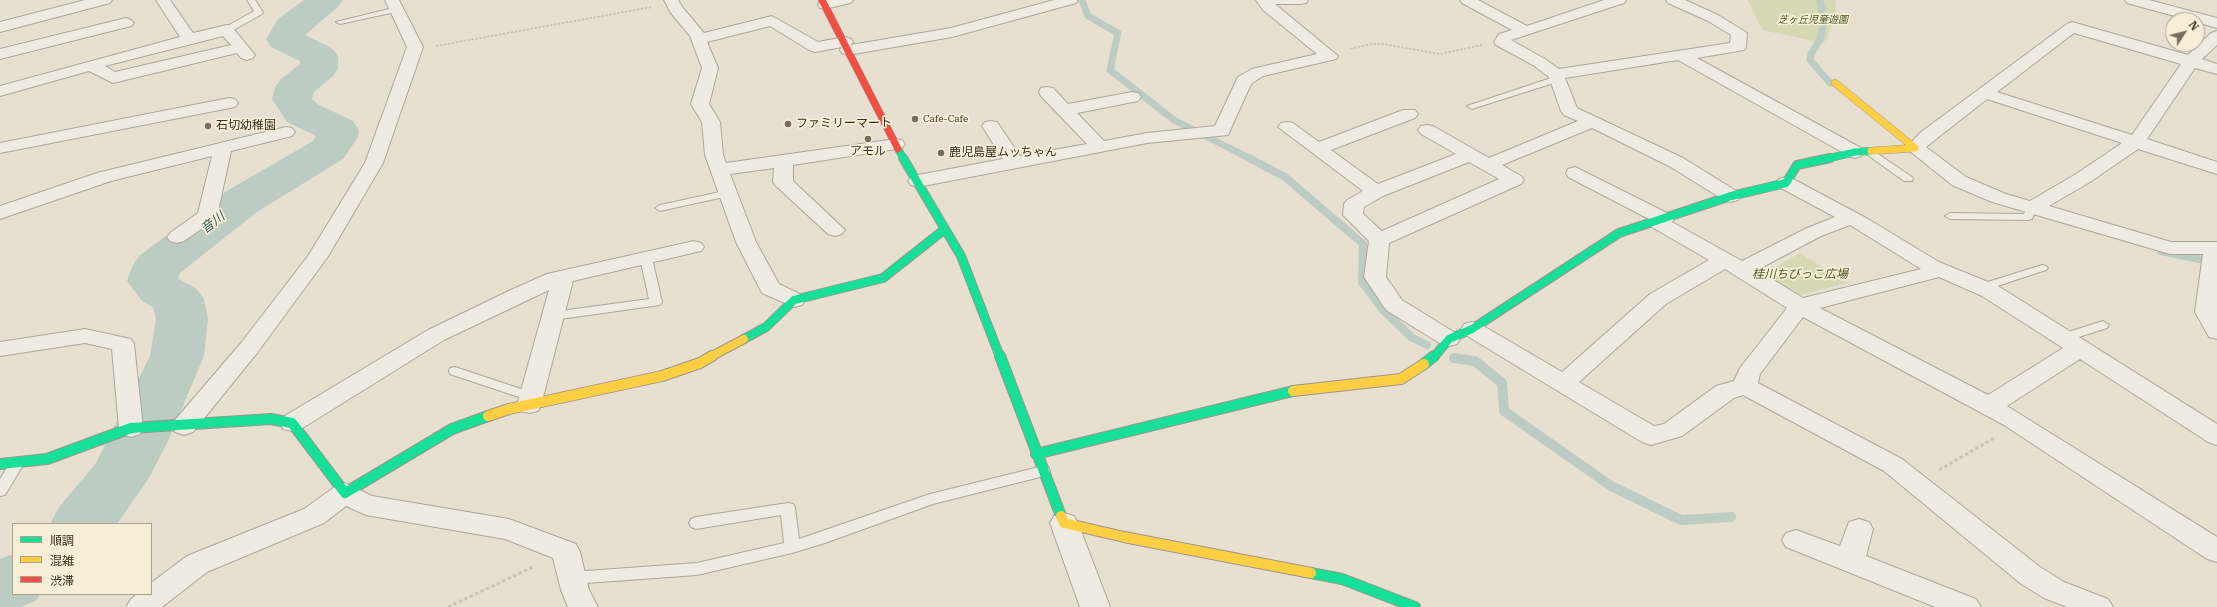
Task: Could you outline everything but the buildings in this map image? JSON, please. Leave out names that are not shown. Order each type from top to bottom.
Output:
[{"type":"street","points":[[0,27],[65,9],[105,0]]},
{"type":"street","points":[[163,0],[189,39]]},
{"type":"street","points":[[846,0],[824,2],[896,144],[961,256],[1095,607]]},
{"type":"street","points":[[699,40],[772,21],[815,47],[847,46],[952,32],[1072,0]]},
{"type":"street","points":[[918,181],[1147,138],[1222,131],[1244,80],[1258,72],[1330,56],[1268,7],[1264,0],[1301,0]]},
{"type":"street","points":[[1468,0],[1526,31]]},
{"type":"street","points":[[1619,0],[1505,37],[1502,42],[1539,62],[1556,77],[1570,111],[1676,162],[1731,196]]},
{"type":"street","points":[[1556,77],[1680,55],[1738,48],[1739,33],[1713,18],[1674,0]]},
{"type":"street","points":[[2132,0],[2217,23]]},
{"type":"street","points":[[672,2],[699,40],[710,68],[700,104],[711,122],[714,155],[746,242],[770,288],[794,300]]},
{"type":"street","points":[[178,426],[249,348],[317,258],[374,163],[415,47],[394,4]]},
{"type":"street","points":[[0,54],[126,23]]},
{"type":"street","points":[[1786,183],[1796,165],[1862,152],[1915,148],[1927,136],[2072,27],[2217,69]]},
{"type":"street","points":[[0,91],[90,65],[227,30],[244,51],[113,78],[90,65]]},
{"type":"street","points":[[2030,212],[2136,142],[2190,61],[2217,36]]},
{"type":"street","points":[[1680,55],[1862,152]]},
{"type":"street","points":[[1835,83],[1915,148],[1959,180],[2030,212],[2215,259],[2206,312],[2217,332]]},
{"type":"street","points":[[1047,92],[1100,147]]},
{"type":"street","points":[[1984,93],[2217,168]]},
{"type":"street","points":[[1065,110],[1132,97]]},
{"type":"street","points":[[0,148],[229,103]]},
{"type":"street","points":[[1317,149],[1409,114]]},
{"type":"street","points":[[1379,240],[1353,215],[1354,204],[1376,192],[1479,160],[1592,122]]},
{"type":"street","points":[[991,126],[1015,163]]},
{"type":"street","points":[[1287,128],[1376,192]]},
{"type":"street","points":[[1379,240],[1514,180],[1427,130]]},
{"type":"street","points":[[0,213],[104,177],[286,132]]},
{"type":"street","points":[[720,170],[896,144]]},
{"type":"street","points":[[177,237],[207,216],[223,148]]},
{"type":"street","points":[[784,160],[783,182],[835,230]]},
{"type":"street","points":[[1575,173],[1661,220],[1800,306],[2021,423],[2217,551]]},
{"type":"street","points":[[1036,454],[1297,390],[1401,379],[1433,358],[1449,339],[1472,328],[1619,233],[1731,196],[1786,183],[1852,218],[1941,270],[1982,287],[2217,436]]},
{"type":"street","points":[[1564,383],[1658,299],[1733,265],[1852,218]]},
{"type":"street","points":[[141,607],[197,564],[314,516],[344,493],[452,429],[530,401],[662,376],[700,363],[766,327],[794,300],[883,278],[945,229]]},
{"type":"street","points":[[1379,240],[1375,277],[1394,305],[1449,339]]},
{"type":"street","points":[[0,464],[47,459],[133,428],[271,419],[292,423],[436,335],[521,294],[563,277],[694,247]]},
{"type":"street","points":[[1745,386],[1748,373],[1800,306],[1941,270]]},
{"type":"street","points":[[530,401],[563,277]]},
{"type":"street","points":[[1472,328],[1651,436],[1673,430],[1725,392],[1745,386],[1893,465],[2030,575],[2052,598],[2098,607]]},
{"type":"street","points":[[0,349],[85,336],[123,344],[133,428]]},
{"type":"street","points":[[1989,406],[2071,343]]},
{"type":"street","points":[[292,423],[344,493],[366,504],[509,529],[566,552],[575,590],[583,607]]},
{"type":"street","points":[[1064,523],[1124,537],[1342,579],[1416,607]]},
{"type":"street","points":[[1850,561],[1859,529]]},
{"type":"street","points":[[1796,540],[1966,607]]},
{"type":"lane","points":[[227,30],[259,12],[251,0]]},
{"type":"lane","points":[[340,22],[394,4]]},
{"type":"lane","points":[[1472,106],[1556,77]]},
{"type":"lane","points":[[1862,152],[1908,179]]},
{"type":"lane","points":[[660,208],[729,193]]},
{"type":"lane","points":[[1950,216],[2030,212]]},
{"type":"lane","points":[[553,316],[656,302],[646,258]]},
{"type":"lane","points":[[1982,287],[2042,268]]},
{"type":"lane","points":[[2071,343],[2103,325]]},
{"type":"lane","points":[[455,371],[530,401]]},
{"type":"lane","points":[[0,491],[18,462]]},
{"type":"lane","points":[[572,578],[696,569],[792,547],[820,539],[930,499],[1043,471]]},
{"type":"lane","points":[[696,523],[788,508],[792,547]]},
{"type":"path","points":[[414,50],[591,20],[672,2]]},
{"type":"path","points":[[1328,54],[1370,44],[1383,44],[1440,54],[1502,42]]},
{"type":"path","points":[[1916,483],[2021,423]]},
{"type":"path","points":[[448,607],[566,552]]},
{"type":"green space","name":"芝ヶ丘児童遊園","points":[[1748,0],[1835,0],[1836,9],[1833,23],[1824,43],[1762,30]]},
{"type":"green space","name":"桂川ちびっこ広場","points":[[1800,253],[1848,283],[1796,296],[1760,276]]},
{"type":"waterway","name":"音川","points":[[83,523],[118,478],[138,441],[177,356],[182,319],[178,299],[160,290],[152,281],[157,267],[241,202],[328,150],[337,137],[338,130],[302,113],[292,99],[295,87],[319,68],[319,56],[284,39],[291,27],[326,0]]},
{"type":"waterway","points":[[1082,0],[1088,16],[1118,33],[1110,70],[1174,120],[1251,159]]},
{"type":"waterway","points":[[1820,0],[1824,22],[1820,40],[1811,54],[1810,60],[1830,83]]},
{"type":"waterway","points":[[1249,158],[1285,177],[1363,244],[1362,282],[1382,309],[1411,337],[1427,345]]},
{"type":"waterway","points":[[2161,251],[2199,259]]},
{"type":"waterway","points":[[1454,358],[1475,361],[1502,383],[1504,411],[1611,486],[1681,520],[1731,517]]},
{"type":"waterway","name":"音川","points":[[0,587],[12,581]]},
{"type":"traffic: fast","points":[[898,149],[961,256],[1061,516]]},
{"type":"traffic: fast","points":[[1424,364],[1433,358],[1449,339],[1472,329],[1619,233],[1731,196],[1786,183],[1797,165],[1855,152],[1871,151]]},
{"type":"traffic: fast","points":[[744,339],[766,327],[794,300],[883,278],[945,229]]},
{"type":"traffic: fast","points":[[1036,454],[1293,391]]},
{"type":"traffic: fast","points":[[0,464],[47,459],[131,428],[271,419],[292,423],[345,493],[452,429],[488,416]]},
{"type":"traffic: fast","points":[[1311,573],[1342,579],[1415,607]]},
{"type":"traffic: slow","points":[[1835,83],[1915,148],[1871,151]]},
{"type":"traffic: slow","points":[[488,416],[509,409],[662,376],[700,363],[744,339]]},
{"type":"traffic: slow","points":[[1293,391],[1401,379],[1424,364]]},
{"type":"traffic: slow","points":[[1061,516],[1064,523],[1124,537],[1311,573]]},
{"type":"traffic: jam","points":[[822,0],[898,149]]},
{"type":"place","name":"Cafe-Cafe","points":[[915,119]]},
{"type":"place","name":"ファミリーマート","points":[[788,124]]},
{"type":"place","name":"石切幼稚園","points":[[208,126]]},
{"type":"place","name":"アモル","points":[[868,139]]},
{"type":"place","name":"鹿児島屋ムッちゃん","points":[[941,153]]}]
